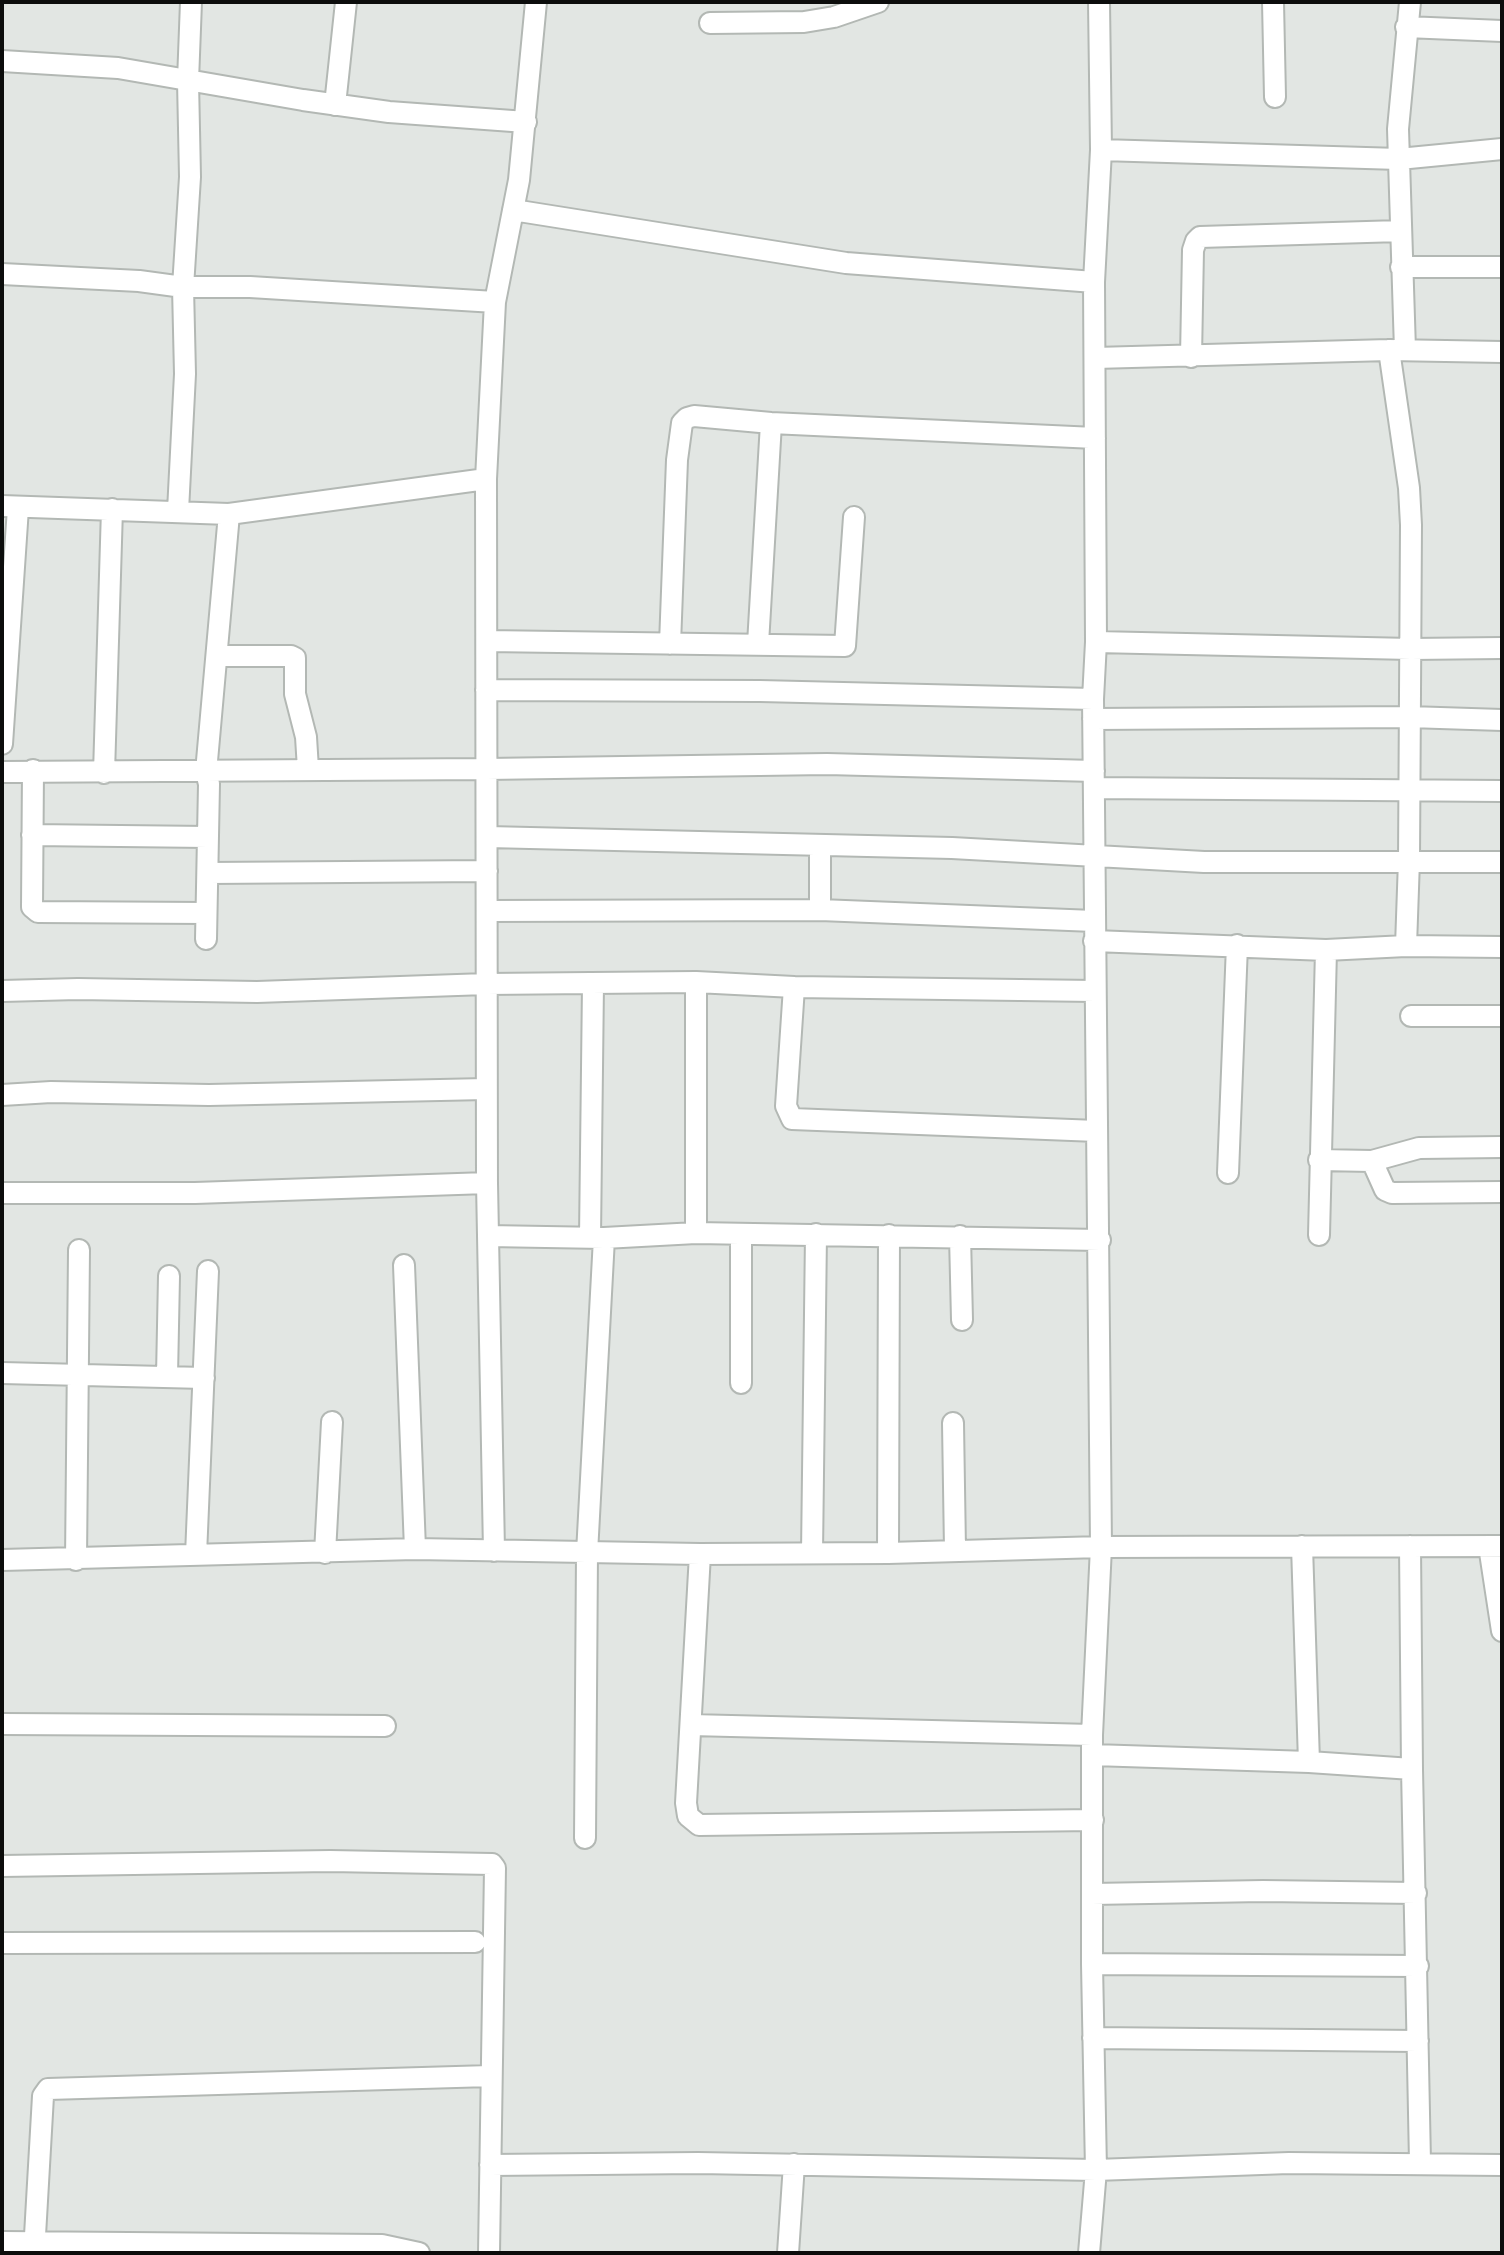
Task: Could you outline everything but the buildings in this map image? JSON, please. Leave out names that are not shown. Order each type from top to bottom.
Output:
[{"type":"street","points":[[178,511],[185,374],[183,287],[190,177],[188,81],[191,2]]},
{"type":"street","points":[[335,105],[346,2]]},
{"type":"street","points":[[494,1551],[486,1089],[486,479],[495,302],[526,122],[536,2]]},
{"type":"street","points":[[710,23],[804,22],[834,17],[878,2]]},
{"type":"street","points":[[1089,2253],[1096,2170],[1092,1964],[1093,1745],[1101,1547],[1093,709],[1096,642],[1094,282],[1101,150],[1099,2]]},
{"type":"street","points":[[1273,2],[1275,97]]},
{"type":"street","points":[[1406,946],[1411,649],[1409,488],[1397,350],[1401,267],[1398,129],[1410,2]]},
{"type":"street","points":[[1406,27],[1502,31]]},
{"type":"street","points":[[2,61],[118,68],[335,105],[526,122]]},
{"type":"street","points":[[1101,150],[1399,159],[1502,149]]},
{"type":"street","points":[[513,210],[846,263],[1094,282]]},
{"type":"street","points":[[1191,357],[1193,250],[1200,237],[1400,231]]},
{"type":"street","points":[[1401,267],[1502,267]]},
{"type":"street","points":[[2,274],[126,280],[183,287],[250,287],[495,302]]},
{"type":"street","points":[[1095,358],[1397,350],[1502,352]]},
{"type":"street","points":[[670,644],[677,460],[682,423],[687,418],[1095,438]]},
{"type":"street","points":[[758,644],[771,423]]},
{"type":"street","points":[[2,744],[10,507],[229,514],[486,479]]},
{"type":"street","points":[[104,773],[112,509]]},
{"type":"street","points":[[206,939],[209,784],[206,772],[229,514]]},
{"type":"street","points":[[487,641],[845,646],[854,517]]},
{"type":"street","points":[[1096,642],[1502,648]]},
{"type":"street","points":[[218,656],[295,658],[295,694],[306,737],[308,769]]},
{"type":"street","points":[[486,690],[760,691],[1093,709],[1502,720]]},
{"type":"street","points":[[2,772],[827,764],[1094,780],[1409,792],[1502,791]]},
{"type":"street","points":[[33,770],[32,907],[38,912],[206,913]]},
{"type":"street","points":[[32,835],[208,837]]},
{"type":"street","points":[[488,837],[1094,854],[1204,862],[1502,862]]},
{"type":"street","points":[[820,846],[820,910]]},
{"type":"street","points":[[208,873],[487,871]]},
{"type":"street","points":[[488,911],[820,910],[1326,950],[1406,946],[1502,947]]},
{"type":"street","points":[[1228,1173],[1237,945]]},
{"type":"street","points":[[1319,1235],[1326,950]]},
{"type":"street","points":[[2,991],[257,992],[486,984],[696,982],[794,987],[1095,991]]},
{"type":"street","points":[[696,982],[696,1233]]},
{"type":"street","points":[[585,1838],[587,1553],[597,1238],[593,984]]},
{"type":"street","points":[[794,987],[786,1106],[792,1119],[1097,1131]]},
{"type":"street","points":[[1411,1016],[1502,1016]]},
{"type":"street","points":[[2,1095],[51,1092],[209,1095],[486,1089]]},
{"type":"street","points":[[1319,1160],[1372,1161],[1419,1148],[1502,1147]]},
{"type":"street","points":[[1372,1161],[1385,1190],[1392,1193],[1502,1192]]},
{"type":"street","points":[[2,1193],[195,1193],[487,1183]]},
{"type":"street","points":[[488,1236],[597,1238],[696,1233],[1100,1240]]},
{"type":"street","points":[[812,1553],[816,1234]]},
{"type":"street","points":[[741,1235],[741,1383]]},
{"type":"street","points":[[888,1553],[889,1235]]},
{"type":"street","points":[[960,1236],[962,1320]]},
{"type":"street","points":[[76,1560],[79,1250]]},
{"type":"street","points":[[404,1265],[415,1549]]},
{"type":"street","points":[[196,1555],[208,1271]]},
{"type":"street","points":[[167,1376],[169,1276]]},
{"type":"street","points":[[2,1373],[204,1378]]},
{"type":"street","points":[[325,1553],[332,1422]]},
{"type":"street","points":[[953,1423],[955,1550]]},
{"type":"street","points":[[1302,1546],[1309,1762]]},
{"type":"street","points":[[1410,1546],[1420,2162]]},
{"type":"street","points":[[2,1560],[415,1549],[700,1554],[1101,1547],[1495,1546],[1502,1631]]},
{"type":"street","points":[[700,1554],[686,1803],[688,1816],[699,1825],[1093,1820]]},
{"type":"street","points":[[2,1724],[385,1726]]},
{"type":"street","points":[[691,1725],[1093,1745],[1412,1769]]},
{"type":"street","points":[[2,1866],[330,1861],[492,1864],[495,1868],[489,2253]]},
{"type":"street","points":[[1092,1894],[1263,1891],[1416,1893]]},
{"type":"street","points":[[2,1943],[475,1942]]},
{"type":"street","points":[[1092,1964],[1418,1966]]},
{"type":"street","points":[[1093,2038],[1418,2041]]},
{"type":"street","points":[[34,2248],[43,2096],[48,2089],[490,2076]]},
{"type":"street","points":[[490,2165],[794,2164],[1096,2170],[1289,2163],[1502,2165]]},
{"type":"street","points":[[788,2253],[794,2164]]},
{"type":"street","points":[[2,2242],[34,2248],[382,2245],[419,2253]]}]
